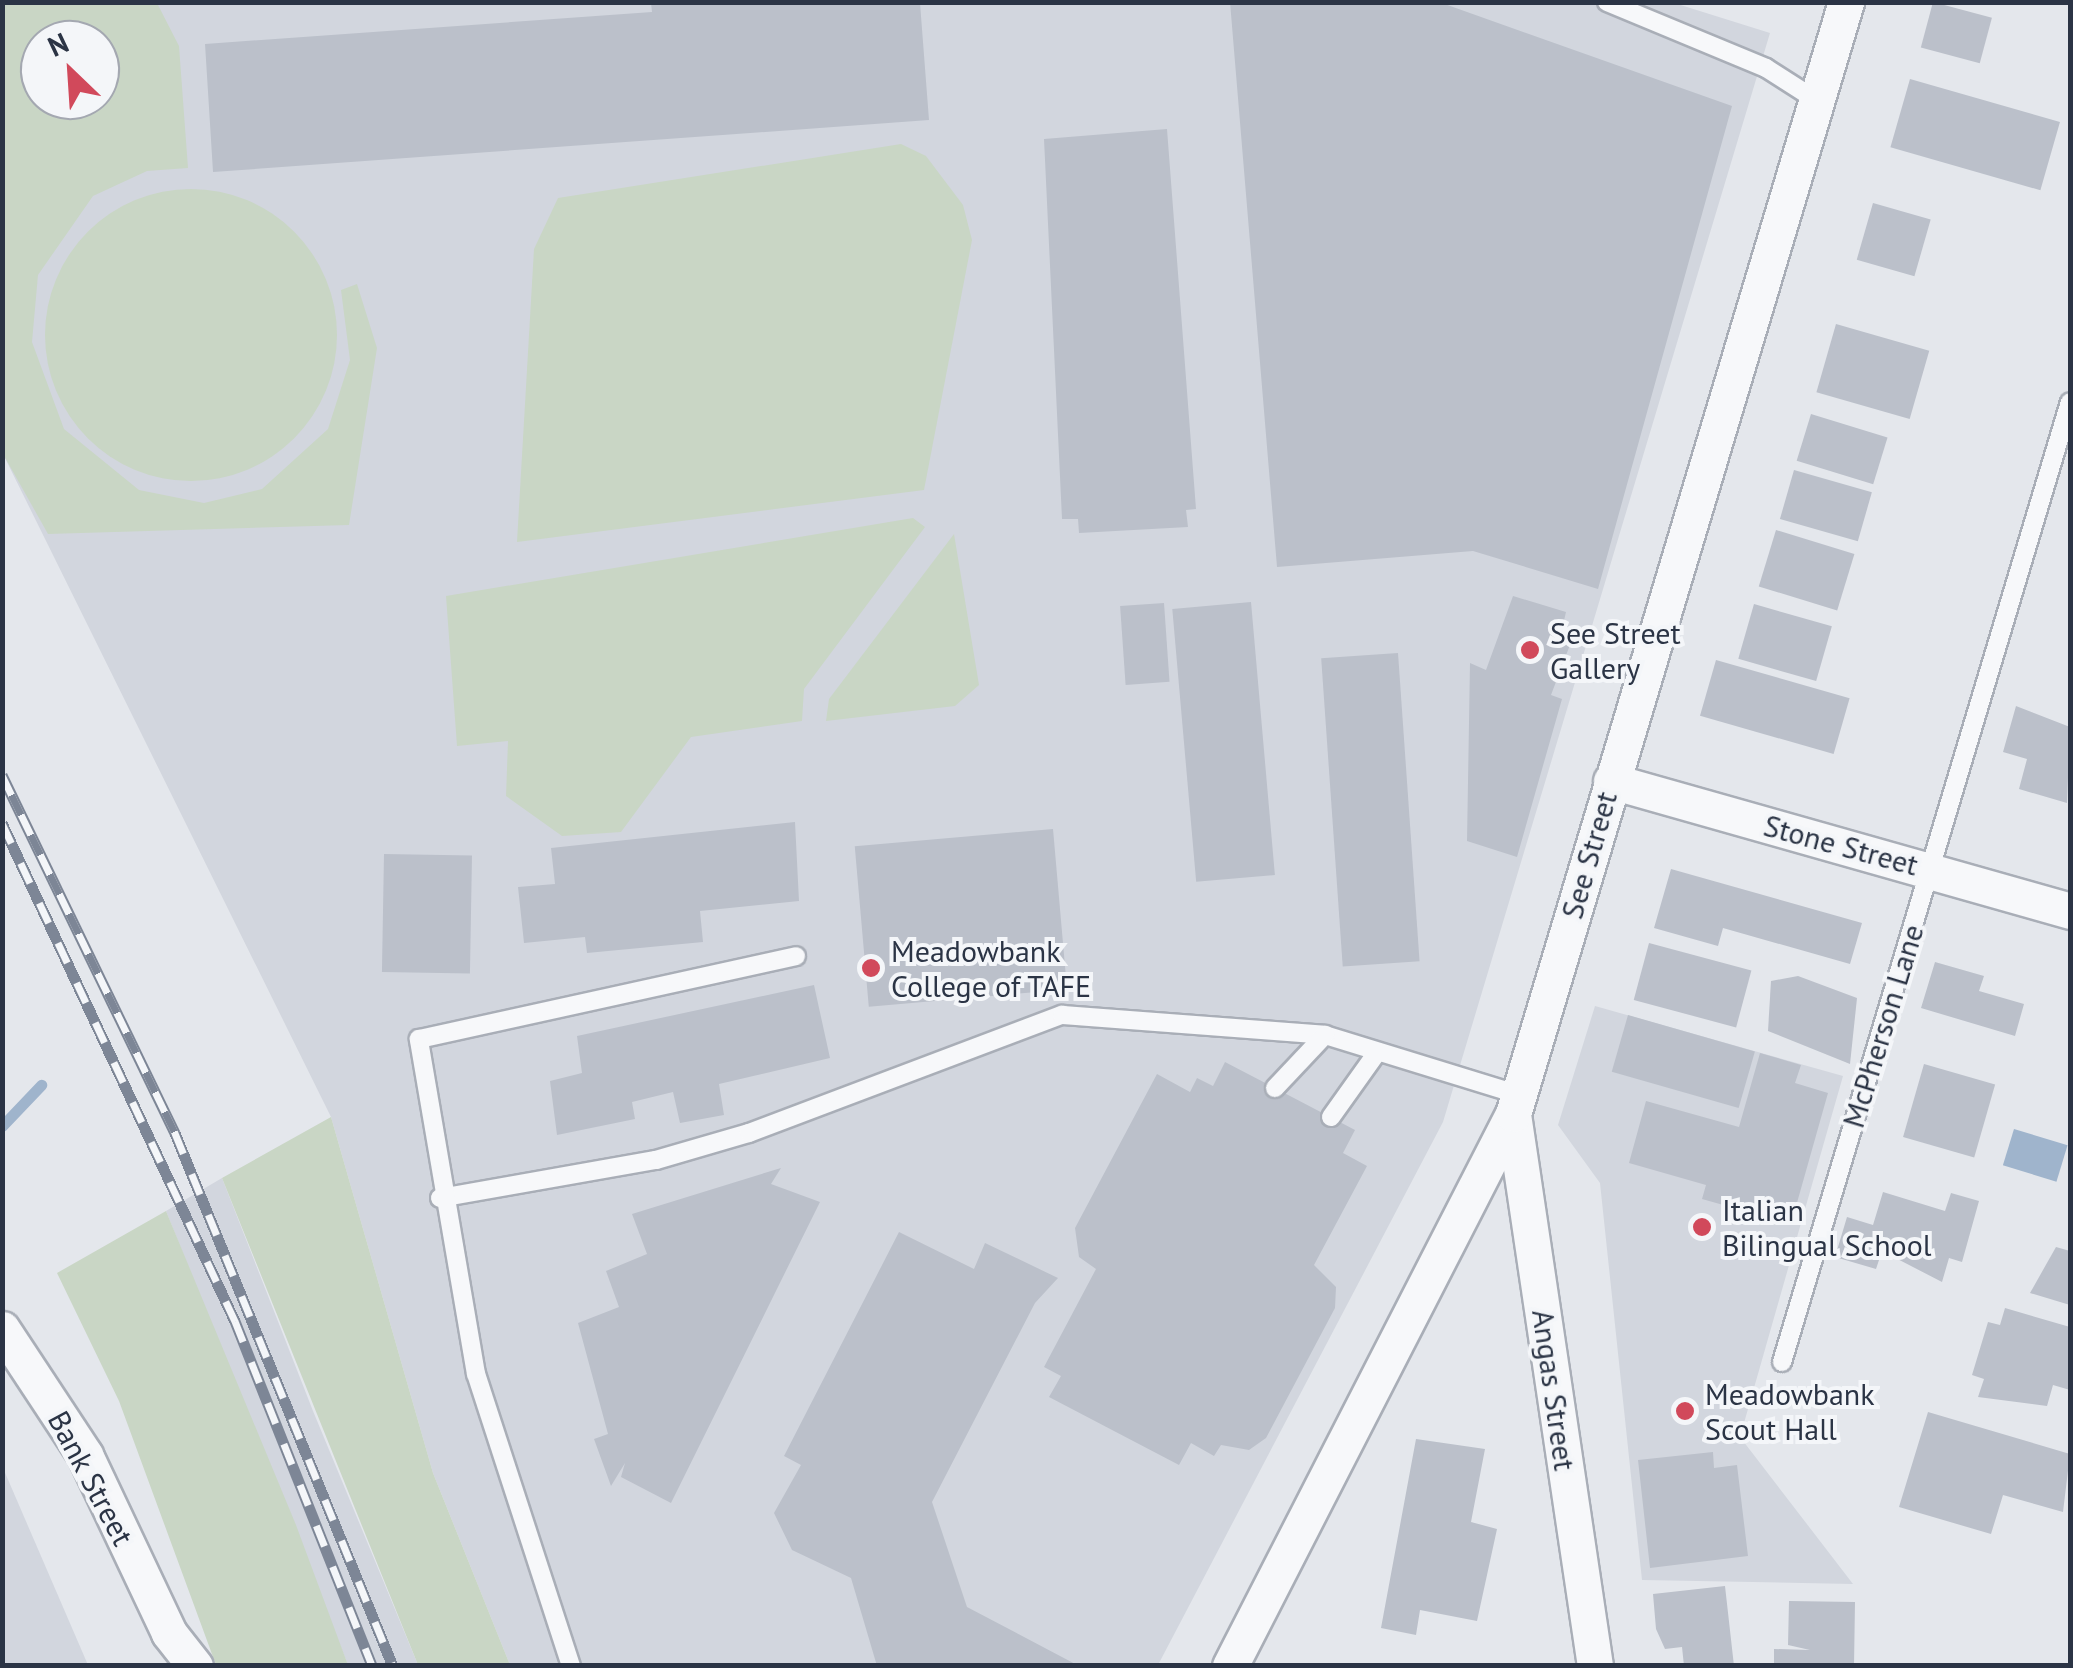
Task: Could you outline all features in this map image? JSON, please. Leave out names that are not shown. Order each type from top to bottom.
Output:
[{"type":"street","name":"See Street","points":[[1230,1666],[1516,1104],[1846,2]]},
{"type":"street","name":"Stone Street","points":[[1610,781],[2070,911]]},
{"type":"street","name":"Angas Street","points":[[1516,1104],[1594,1666]]},
{"type":"street","name":"Bank Street","points":[[2,1329],[85,1455],[171,1649],[194,1666]]},
{"type":"lane","points":[[1606,2],[1766,68],[1816,100]]},
{"type":"lane","name":"McPherson Lane","points":[[1782,1362],[2070,402]]},
{"type":"lane","points":[[571,1666],[476,1374],[440,1198],[419,1038],[796,956]]},
{"type":"lane","points":[[440,1198],[656,1160],[749,1133],[1062,1015],[1325,1035],[1516,1104]]},
{"type":"lane","points":[[1275,1088],[1325,1035]]},
{"type":"lane","points":[[1331,1118],[1376,1054]]},
{"type":"shaded area","name":"Meadowbank College of TAFE","points":[[1671,2],[1770,33],[1443,1122],[1158,1665],[510,1665],[433,1473],[331,1117],[3,454],[2,3]]},
{"type":"shaded area","name":"Italian Bilingual School","points":[[1595,1006],[1843,1076],[1740,1437],[1853,1584],[1642,1580],[1600,1183],[1558,1125]]},
{"type":"shaded area","points":[[222,1178],[418,1665],[348,1665],[166,1211]]},
{"type":"shaded area","points":[[3,1468],[88,1665],[3,1665]]},
{"type":"green space","points":[[2,3],[157,3],[179,46],[188,168],[147,171],[93,196],[38,275],[32,342],[64,429],[139,490],[204,503],[262,489],[328,429],[350,360],[341,290],[357,284],[377,348],[349,525],[48,534],[3,454]]},
{"type":"green space","points":[[901,144],[926,156],[963,205],[972,240],[924,490],[517,542],[534,249],[558,198]]},
{"type":"green space","points":[[191,189],[247,200],[294,232],[326,279],[337,335],[326,391],[294,438],[247,470],[191,481],[135,470],[88,438],[56,391],[45,335],[56,279],[88,232],[135,200]]},
{"type":"green space","points":[[913,518],[925,527],[804,689],[802,721],[691,737],[621,832],[562,836],[506,796],[508,741],[457,746],[446,596]]},
{"type":"green space","points":[[954,534],[979,685],[955,706],[826,721],[829,699]]},
{"type":"green space","points":[[331,1117],[433,1473],[510,1665],[418,1665],[222,1178]]},
{"type":"green space","points":[[166,1211],[296,1525],[348,1665],[216,1665],[119,1401],[57,1273]]},
{"type":"water","points":[[2014,1129],[2068,1145],[2056,1182],[2003,1165]]},
{"type":"building","points":[[1230,2],[1439,2],[1732,106],[1598,589],[1473,551],[1277,567]]},
{"type":"building","points":[[1933,2],[1992,18],[1980,63],[1921,47]]},
{"type":"building","points":[[651,3],[920,3],[929,120],[213,172],[205,44],[652,12]]},
{"type":"building","points":[[1910,79],[2060,122],[2040,190],[1890,147]]},
{"type":"building","points":[[1167,129],[1196,509],[1186,510],[1188,527],[1079,533],[1078,519],[1062,519],[1044,139]]},
{"type":"building","points":[[1873,203],[1931,220],[1914,276],[1857,260]]},
{"type":"building","points":[[1836,324],[1929,351],[1910,419],[1816,392]]},
{"type":"building","points":[[1811,414],[1888,437],[1873,484],[1797,461]]},
{"type":"building","points":[[1794,470],[1872,492],[1858,541],[1780,519]]},
{"type":"building","points":[[1776,530],[1854,554],[1837,610],[1759,586]]},
{"type":"building","points":[[1513,596],[1566,612],[1563,625],[1576,629],[1551,695],[1562,699],[1517,857],[1467,841],[1470,663],[1486,670]]},
{"type":"building","points":[[1251,602],[1275,875],[1196,882],[1172,609]]},
{"type":"building","points":[[1164,603],[1170,682],[1126,685],[1120,606]]},
{"type":"building","points":[[1754,604],[1832,626],[1816,681],[1738,659]]},
{"type":"building","points":[[1398,653],[1420,961],[1343,967],[1321,658]]},
{"type":"building","points":[[1716,660],[1850,698],[1834,754],[1700,716]]},
{"type":"building","points":[[2016,706],[2070,727],[2067,803],[2019,789],[2027,759],[2003,752]]},
{"type":"building","points":[[795,822],[799,901],[700,911],[703,942],[587,953],[585,937],[524,943],[518,887],[555,884],[551,848]]},
{"type":"building","points":[[1053,829],[1067,989],[869,1007],[855,846]]},
{"type":"building","points":[[384,854],[472,856],[470,974],[382,972]]},
{"type":"building","points":[[1671,869],[1862,923],[1850,964],[1723,928],[1718,946],[1654,928]]},
{"type":"building","points":[[1649,943],[1751,970],[1736,1027],[1634,1000]]},
{"type":"building","points":[[1935,962],[1984,976],[1979,991],[2024,1004],[2015,1036],[1921,1008]]},
{"type":"building","points":[[1798,976],[1857,998],[1850,1064],[1768,1031],[1771,981]]},
{"type":"building","points":[[814,985],[830,1058],[719,1084],[724,1115],[680,1123],[673,1092],[632,1102],[635,1119],[557,1135],[550,1081],[582,1073],[577,1036]]},
{"type":"building","points":[[1628,1015],[1755,1051],[1739,1108],[1612,1072]]},
{"type":"building","points":[[1760,1053],[1801,1065],[1795,1083],[1828,1093],[1791,1224],[1702,1199],[1706,1185],[1629,1163],[1646,1101],[1739,1127]]},
{"type":"building","points":[[1225,1062],[1355,1130],[1343,1153],[1367,1166],[1314,1265],[1336,1287],[1335,1308],[1266,1438],[1249,1450],[1221,1445],[1214,1456],[1191,1443],[1179,1465],[1049,1397],[1061,1376],[1044,1367],[1096,1269],[1079,1257],[1075,1228],[1157,1074],[1190,1092],[1197,1078],[1213,1086]]},
{"type":"building","points":[[1924,1064],[1995,1084],[1974,1157],[1903,1137]]},
{"type":"building","points":[[781,1168],[771,1184],[820,1202],[671,1503],[621,1477],[625,1463],[611,1486],[594,1439],[608,1434],[578,1323],[619,1307],[606,1271],[647,1254],[632,1214]]},
{"type":"building","points":[[1883,1192],[1945,1211],[1951,1193],[1979,1201],[1962,1262],[1949,1258],[1942,1282],[1882,1251],[1876,1269],[1835,1257],[1847,1217],[1873,1225]]},
{"type":"building","points":[[899,1232],[974,1269],[985,1243],[1058,1278],[1035,1303],[932,1502],[967,1607],[1079,1666],[877,1666],[851,1578],[792,1550],[774,1513],[801,1465],[784,1456]]},
{"type":"building","points":[[2056,1247],[2070,1251],[2070,1305],[2030,1293]]},
{"type":"building","points":[[2005,1308],[2070,1327],[2070,1390],[2053,1385],[2047,1406],[1978,1397],[1984,1379],[1972,1375],[1988,1322],[2000,1325]]},
{"type":"building","points":[[1928,1412],[2070,1454],[2063,1512],[2003,1495],[1991,1534],[1899,1507]]},
{"type":"building","points":[[1416,1439],[1485,1449],[1471,1522],[1497,1529],[1477,1621],[1420,1610],[1416,1635],[1381,1628]]},
{"type":"building","points":[[1713,1452],[1714,1468],[1737,1465],[1748,1556],[1650,1568],[1638,1460]]},
{"type":"building","points":[[1725,1586],[1734,1666],[1684,1666],[1682,1647],[1665,1649],[1656,1629],[1653,1594]]},
{"type":"building","points":[[1789,1601],[1855,1602],[1854,1666],[1774,1666],[1774,1649],[1810,1650],[1788,1645]]},
{"type":"waterway","points":[[2,1126],[41,1085]]},
{"type":"railway","points":[[2,775],[175,1133],[393,1666]]},
{"type":"railway","points":[[2,823],[235,1321],[372,1666]]},
{"type":"place","name":"See Street Gallery","points":[[1530,650]]},
{"type":"place","name":"Meadowbank College of TAFE","points":[[871,968]]},
{"type":"place","name":"Italian Bilingual School","points":[[1702,1227]]},
{"type":"place","name":"Meadowbank Scout Hall","points":[[1685,1411]]}]
